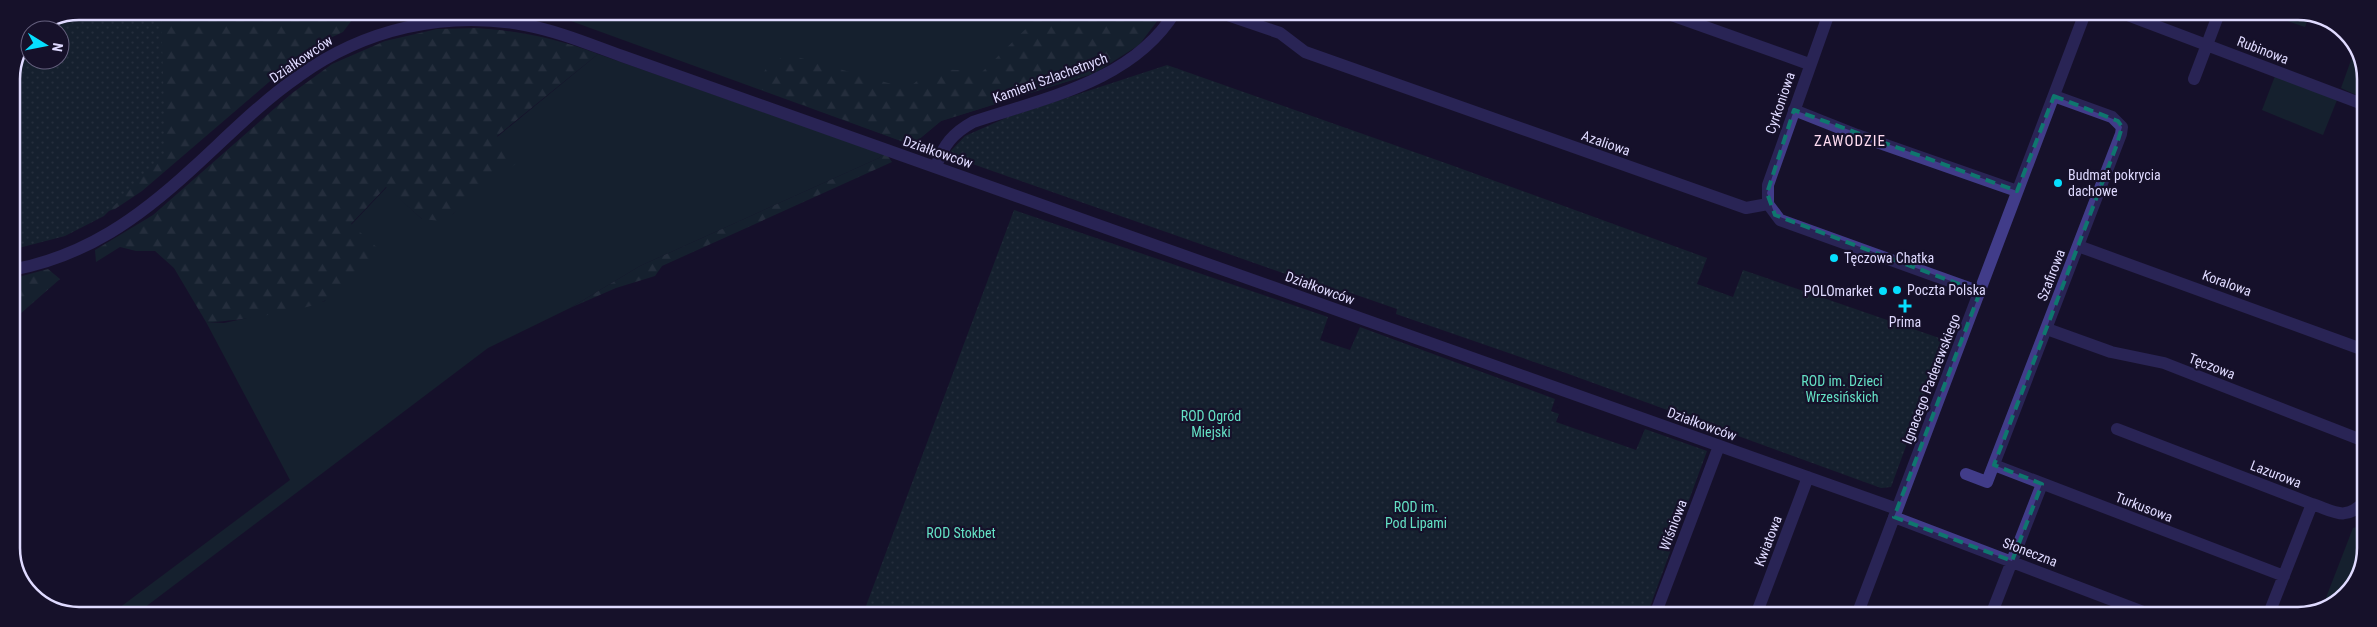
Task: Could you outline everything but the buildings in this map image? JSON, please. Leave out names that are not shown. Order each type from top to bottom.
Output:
[{"type":"street","name":"Działkowców","points":[[20,268],[48,261],[78,250],[119,229],[163,195],[277,92],[334,53],[376,35],[437,22],[470,20],[525,25],[554,32],[1808,477],[1896,513]]},
{"type":"street","name":"Kamieni Szlachetnych","points":[[936,167],[948,140],[960,129],[973,122],[1069,89],[1117,70],[1144,50],[1170,20]]},
{"type":"street","name":"Azaliowa","points":[[1242,20],[1280,33],[1305,52],[1746,208],[1768,204]]},
{"type":"street","points":[[1686,20],[1809,64]]},
{"type":"street","name":"Cyrkoniowa","points":[[1768,204],[1768,185],[1809,64],[1826,20]]},
{"type":"street","name":"Ignacego Paderewskiego","points":[[1860,607],[2082,20]]},
{"type":"street","name":"Rubinowa","points":[[2141,20],[2357,102]]},
{"type":"street","points":[[2194,79],[2217,20]]},
{"type":"street","name":"Szafirowa","points":[[1966,474],[1988,482],[2122,127],[2112,117],[2054,96]]},
{"type":"street","points":[[1794,110],[1857,135],[2018,191]]},
{"type":"street","points":[[1768,204],[1780,220],[1980,292]]},
{"type":"street","name":"Koralowa","points":[[2078,246],[2357,347]]},
{"type":"street","name":"Tęczowa","points":[[2047,329],[2111,352],[2164,363],[2357,437]]},
{"type":"street","name":"Lazurowa","points":[[2117,429],[2312,504],[2272,607]]},
{"type":"street","name":"Wiśniowa","points":[[1658,607],[1719,446]]},
{"type":"street","name":"Turkusowa","points":[[1994,465],[2284,576]]},
{"type":"street","name":"Kwiatowa","points":[[1759,607],[1808,477]]},
{"type":"street","points":[[1997,607],[2042,484]]},
{"type":"street","points":[[2312,504],[2343,515],[2353,513],[2357,509]]},
{"type":"street","name":"Słoneczna","points":[[1896,513],[2012,562],[2130,607]]},
{"type":"highlighted area","points":[[2054,96],[2118,121],[2122,127],[2116,147],[1994,465],[2042,484],[2012,561],[1894,517],[1980,292],[1775,215],[1767,193],[1794,110],[2017,191]]},
{"type":"green space","points":[[95,20],[352,20],[343,32],[326,40],[276,76],[142,191],[115,209],[85,218]]},
{"type":"green space","points":[[161,20],[166,153],[104,216],[65,236],[20,248],[21,70],[70,70],[70,21]]},
{"type":"green space","points":[[568,20],[1155,20],[1095,73],[941,121],[912,145]]},
{"type":"green space","points":[[1035,20],[1158,20],[1139,45],[1095,73],[941,121],[912,145],[755,87],[767,67],[787,54],[909,89],[925,75],[942,70],[981,73]]},
{"type":"green space","points":[[2284,20],[2307,21],[2305,27]]},
{"type":"green space","points":[[477,28],[539,36],[598,54],[497,136],[518,162],[453,214],[441,221],[422,219],[386,187],[351,224],[381,251],[355,278],[326,300],[303,308],[268,315],[206,322],[174,268],[155,251],[136,251],[120,247],[96,262],[95,250],[153,215],[291,94],[332,64],[385,41],[437,29]]},
{"type":"green space","points":[[598,54],[883,154],[879,158],[640,266],[570,308],[488,348],[145,607],[120,607],[290,480],[206,322],[224,323],[325,301],[351,225],[387,187],[422,219],[453,214],[462,205],[497,137]]},
{"type":"green space","points":[[2353,55],[2357,75],[2357,95],[2341,88]]},
{"type":"green space","name":"ROD im. Dzieci Wrzesińskich","points":[[1167,65],[1707,258],[1697,284],[1733,297],[1743,270],[1945,340],[1891,487],[1881,488],[1566,373],[1396,314],[1397,309],[1345,291],[1337,292],[947,155],[965,136],[1008,117]]},
{"type":"green space","points":[[2275,76],[2337,100],[2323,135],[2262,110]]},
{"type":"green space","points":[[883,154],[887,155],[892,162],[662,266],[655,276],[616,288],[570,308],[640,266],[879,158]]},
{"type":"green space","points":[[1014,210],[1328,317],[1320,340],[1350,350],[1360,327],[1555,399],[1551,411],[1559,414],[1556,422],[1636,450],[1645,429],[1707,451],[1650,607],[866,607]]},
{"type":"green space","points":[[48,269],[60,279],[20,314],[20,277]]},
{"type":"green space","points":[[2357,527],[2357,548],[2351,574],[2342,587],[2325,600],[2353,528]]},
{"type":"place","name":"Budmat pokrycia dachowe","points":[[2058,183]]},
{"type":"place","name":"Tęczowa Chatka","points":[[1834,258]]},
{"type":"place","name":"Poczta Polska","points":[[1897,290]]},
{"type":"place","name":"POLOmarket","points":[[1883,291]]},
{"type":"place","name":"Prima","points":[[1905,306]]},
{"type":"district","name":"ZAWODZIE","points":[[1850,141]]},
{"type":"park label","name":"ROD Ogród Miejski","points":[[1211,424]]},
{"type":"park label","name":"ROD im. Pod Lipami","points":[[1416,516]]},
{"type":"park label","name":"ROD Stokbet","points":[[961,533]]}]
